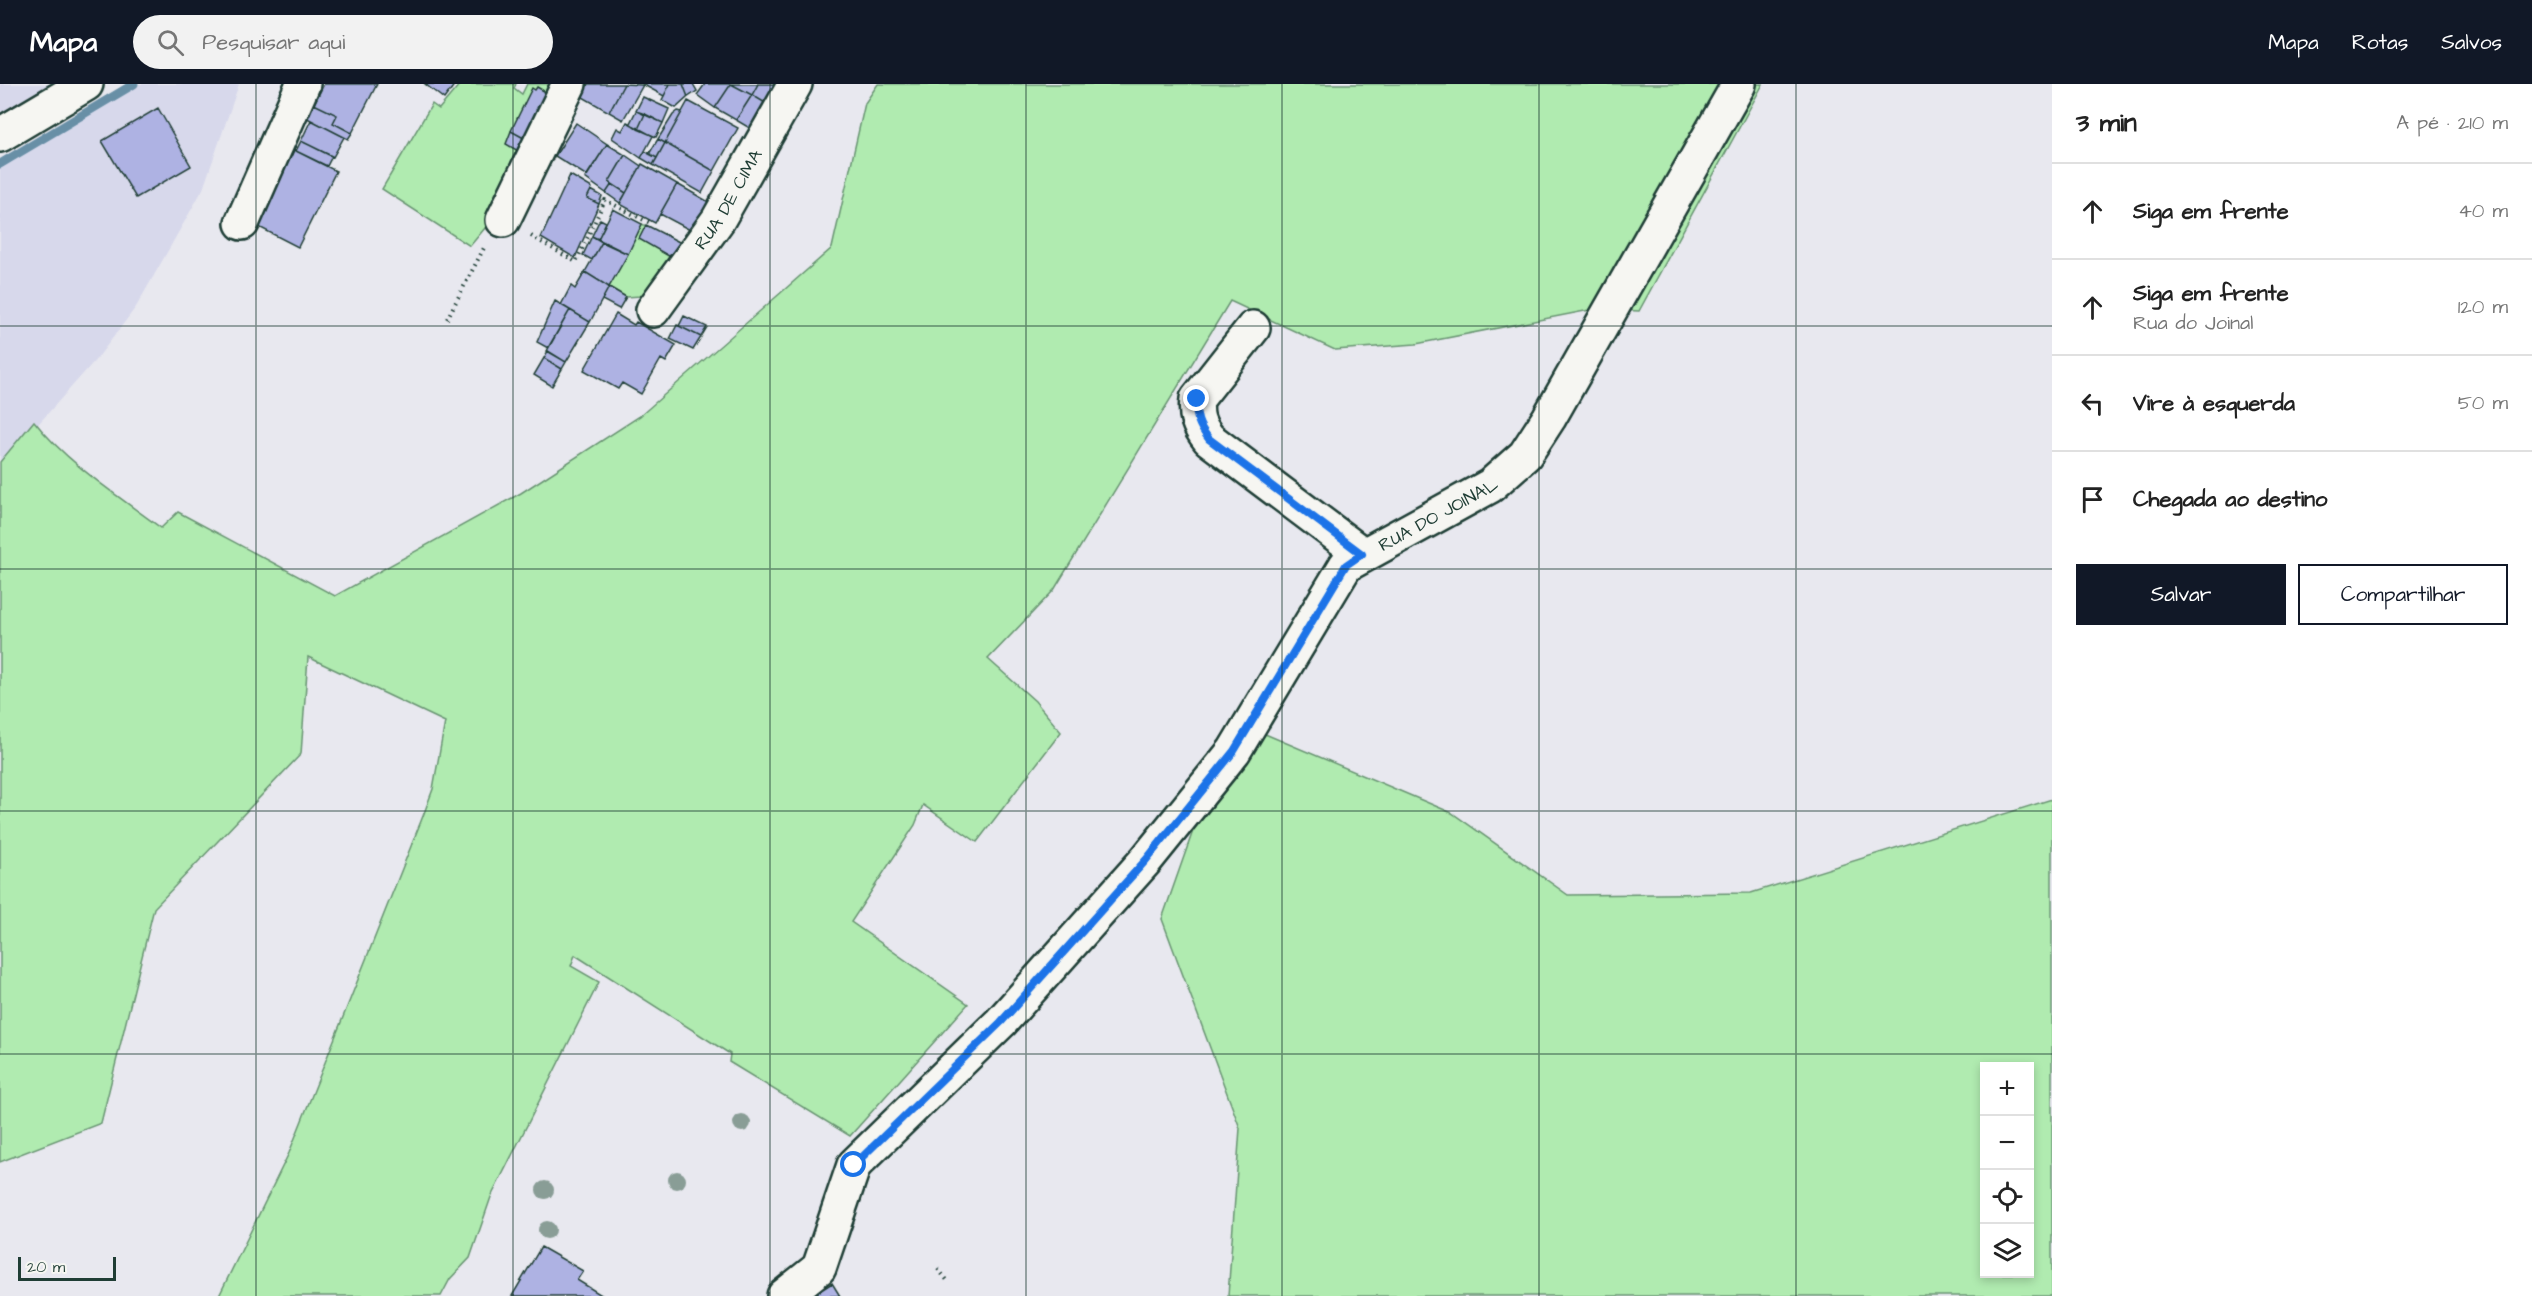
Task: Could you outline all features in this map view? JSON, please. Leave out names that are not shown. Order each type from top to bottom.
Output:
[{"type":"street","points":[[0,135],[86,84]]},
{"type":"street","points":[[242,223],[303,84]]},
{"type":"street","points":[[516,227],[568,84]]},
{"type":"street","name":"RUA DE CIMA","points":[[653,310],[718,220],[795,84]]},
{"type":"street","name":"RUA DO JOINAL","points":[[784,1296],[819,1268],[854,1165],[1001,1022],[1146,860],[1234,751],[1346,565],[1362,554],[1490,486],[1525,455],[1550,418],[1739,84]]},
{"type":"street","points":[[1253,328],[1197,399],[1195,413],[1199,427],[1209,439],[1362,554]]},
{"type":"path","points":[[447,319],[491,233],[516,227],[576,262],[605,200],[650,224]]},
{"type":"path","points":[[938,1269],[947,1280]]},
{"type":"shaded area","points":[[0,84],[50,84],[0,114]]},
{"type":"shaded area","points":[[129,84],[239,84],[203,189],[136,307],[99,356],[0,467],[0,162]]},
{"type":"green space","points":[[460,84],[516,84],[514,88],[522,94],[527,84],[563,84],[495,216],[470,246],[382,189],[432,104],[439,109]]},
{"type":"green space","points":[[878,84],[1763,84],[1639,311],[1595,309],[1416,344],[1335,350],[1230,301],[1054,590],[988,659],[1035,701],[1061,732],[977,842],[923,805],[915,825],[851,922],[968,1004],[850,1136],[729,1062],[730,1054],[575,955],[571,966],[599,982],[491,1197],[470,1258],[450,1279],[441,1296],[219,1296],[289,1153],[423,816],[433,789],[445,722],[308,657],[301,754],[154,908],[101,1123],[0,1162],[0,462],[34,421],[47,437],[78,465],[161,528],[178,512],[335,596],[521,493],[640,416],[832,248],[865,103]]},
{"type":"green space","points":[[642,224],[687,246],[641,296],[626,297],[609,287]]},
{"type":"green space","points":[[1232,720],[1452,813],[1568,895],[1751,893],[2052,799],[2052,1296],[1228,1296],[1240,1128],[1162,919]]},
{"type":"building","points":[[324,84],[377,84],[352,133],[333,123],[337,115],[314,104]]},
{"type":"building","points":[[425,84],[455,84],[444,99]]},
{"type":"building","points":[[588,84],[624,84],[609,112],[581,96]]},
{"type":"building","points":[[624,84],[643,85],[623,120],[609,112]]},
{"type":"building","points":[[642,84],[670,84],[664,96]]},
{"type":"building","points":[[670,84],[683,84],[688,97],[676,108],[662,100]]},
{"type":"building","points":[[683,84],[693,84],[697,91],[688,97]]},
{"type":"building","points":[[705,84],[731,84],[715,108],[697,95]]},
{"type":"building","points":[[731,84],[752,95],[736,120],[715,108]]},
{"type":"building","points":[[731,84],[758,84],[752,95]]},
{"type":"building","points":[[758,84],[783,84],[772,107],[752,95]]},
{"type":"building","points":[[537,87],[556,98],[533,143],[511,131],[532,88],[535,90]]},
{"type":"building","points":[[752,95],[772,107],[758,133],[736,120]]},
{"type":"building","points":[[643,97],[669,109],[663,123],[636,111]]},
{"type":"building","points":[[688,101],[738,128],[714,171],[665,143]]},
{"type":"building","points":[[314,104],[337,115],[333,123],[352,133],[348,139],[307,118]]},
{"type":"building","points":[[158,108],[191,166],[136,198],[102,141]]},
{"type":"building","points":[[636,111],[645,114],[638,129],[630,123]]},
{"type":"building","points":[[678,111],[682,112],[665,143],[658,139]]},
{"type":"building","points":[[645,114],[663,123],[656,137],[638,129]]},
{"type":"building","points":[[311,120],[344,137],[333,157],[301,141]]},
{"type":"building","points":[[627,122],[653,136],[641,158],[612,138],[617,128],[622,131]]},
{"type":"building","points":[[576,123],[607,144],[587,176],[555,156]]},
{"type":"building","points":[[511,131],[533,143],[525,155],[506,144]]},
{"type":"building","points":[[658,139],[665,143],[657,158],[649,154]]},
{"type":"building","points":[[301,141],[332,156],[327,166],[296,151]]},
{"type":"building","points":[[665,143],[714,171],[702,193],[653,165]]},
{"type":"building","points":[[607,144],[625,155],[609,182],[612,184],[606,193],[585,178]]},
{"type":"building","points":[[294,150],[336,171],[298,247],[255,225]]},
{"type":"building","points":[[645,151],[657,158],[653,165],[641,158]]},
{"type":"building","points":[[625,155],[641,166],[626,193],[609,182]]},
{"type":"building","points":[[642,164],[677,184],[655,223],[620,204]]},
{"type":"building","points":[[570,175],[592,188],[587,198],[599,204],[575,258],[541,238]]},
{"type":"building","points":[[612,184],[626,193],[620,203],[606,193]]},
{"type":"building","points":[[677,184],[714,205],[692,231],[660,214]]},
{"type":"building","points":[[591,190],[602,196],[599,204],[587,198]]},
{"type":"building","points":[[613,209],[642,224],[628,254],[598,239]]},
{"type":"building","points":[[600,219],[606,222],[598,239],[592,236]]},
{"type":"building","points":[[646,225],[687,246],[674,259],[639,239]]},
{"type":"building","points":[[592,236],[602,242],[592,260],[583,255]]},
{"type":"building","points":[[602,242],[628,254],[609,287],[585,272]]},
{"type":"building","points":[[585,272],[609,287],[590,322],[561,305],[571,286],[575,289]]},
{"type":"building","points":[[609,287],[626,297],[619,309],[602,300]]},
{"type":"building","points":[[555,301],[570,310],[548,348],[537,342]]},
{"type":"building","points":[[570,310],[590,322],[566,362],[547,351]]},
{"type":"building","points":[[616,314],[634,325],[636,322],[676,345],[666,362],[661,359],[641,394],[622,383],[618,389],[584,370]]},
{"type":"building","points":[[684,316],[707,327],[701,337],[679,326]]},
{"type":"building","points":[[677,325],[701,337],[693,350],[670,339]]},
{"type":"building","points":[[548,351],[566,362],[562,369],[544,358]]},
{"type":"building","points":[[544,358],[562,369],[552,386],[534,375]]},
{"type":"building","points":[[541,1247],[583,1271],[577,1280],[603,1296],[512,1296]]},
{"type":"building","points":[[832,1283],[840,1296],[812,1296]]},
{"type":"waterway","points":[[0,164],[134,84]]},
{"type":"route","points":[[854,1165],[1001,1022],[1146,860],[1234,751],[1346,565],[1362,554],[1209,439],[1199,427],[1195,413],[1197,399]]}]
